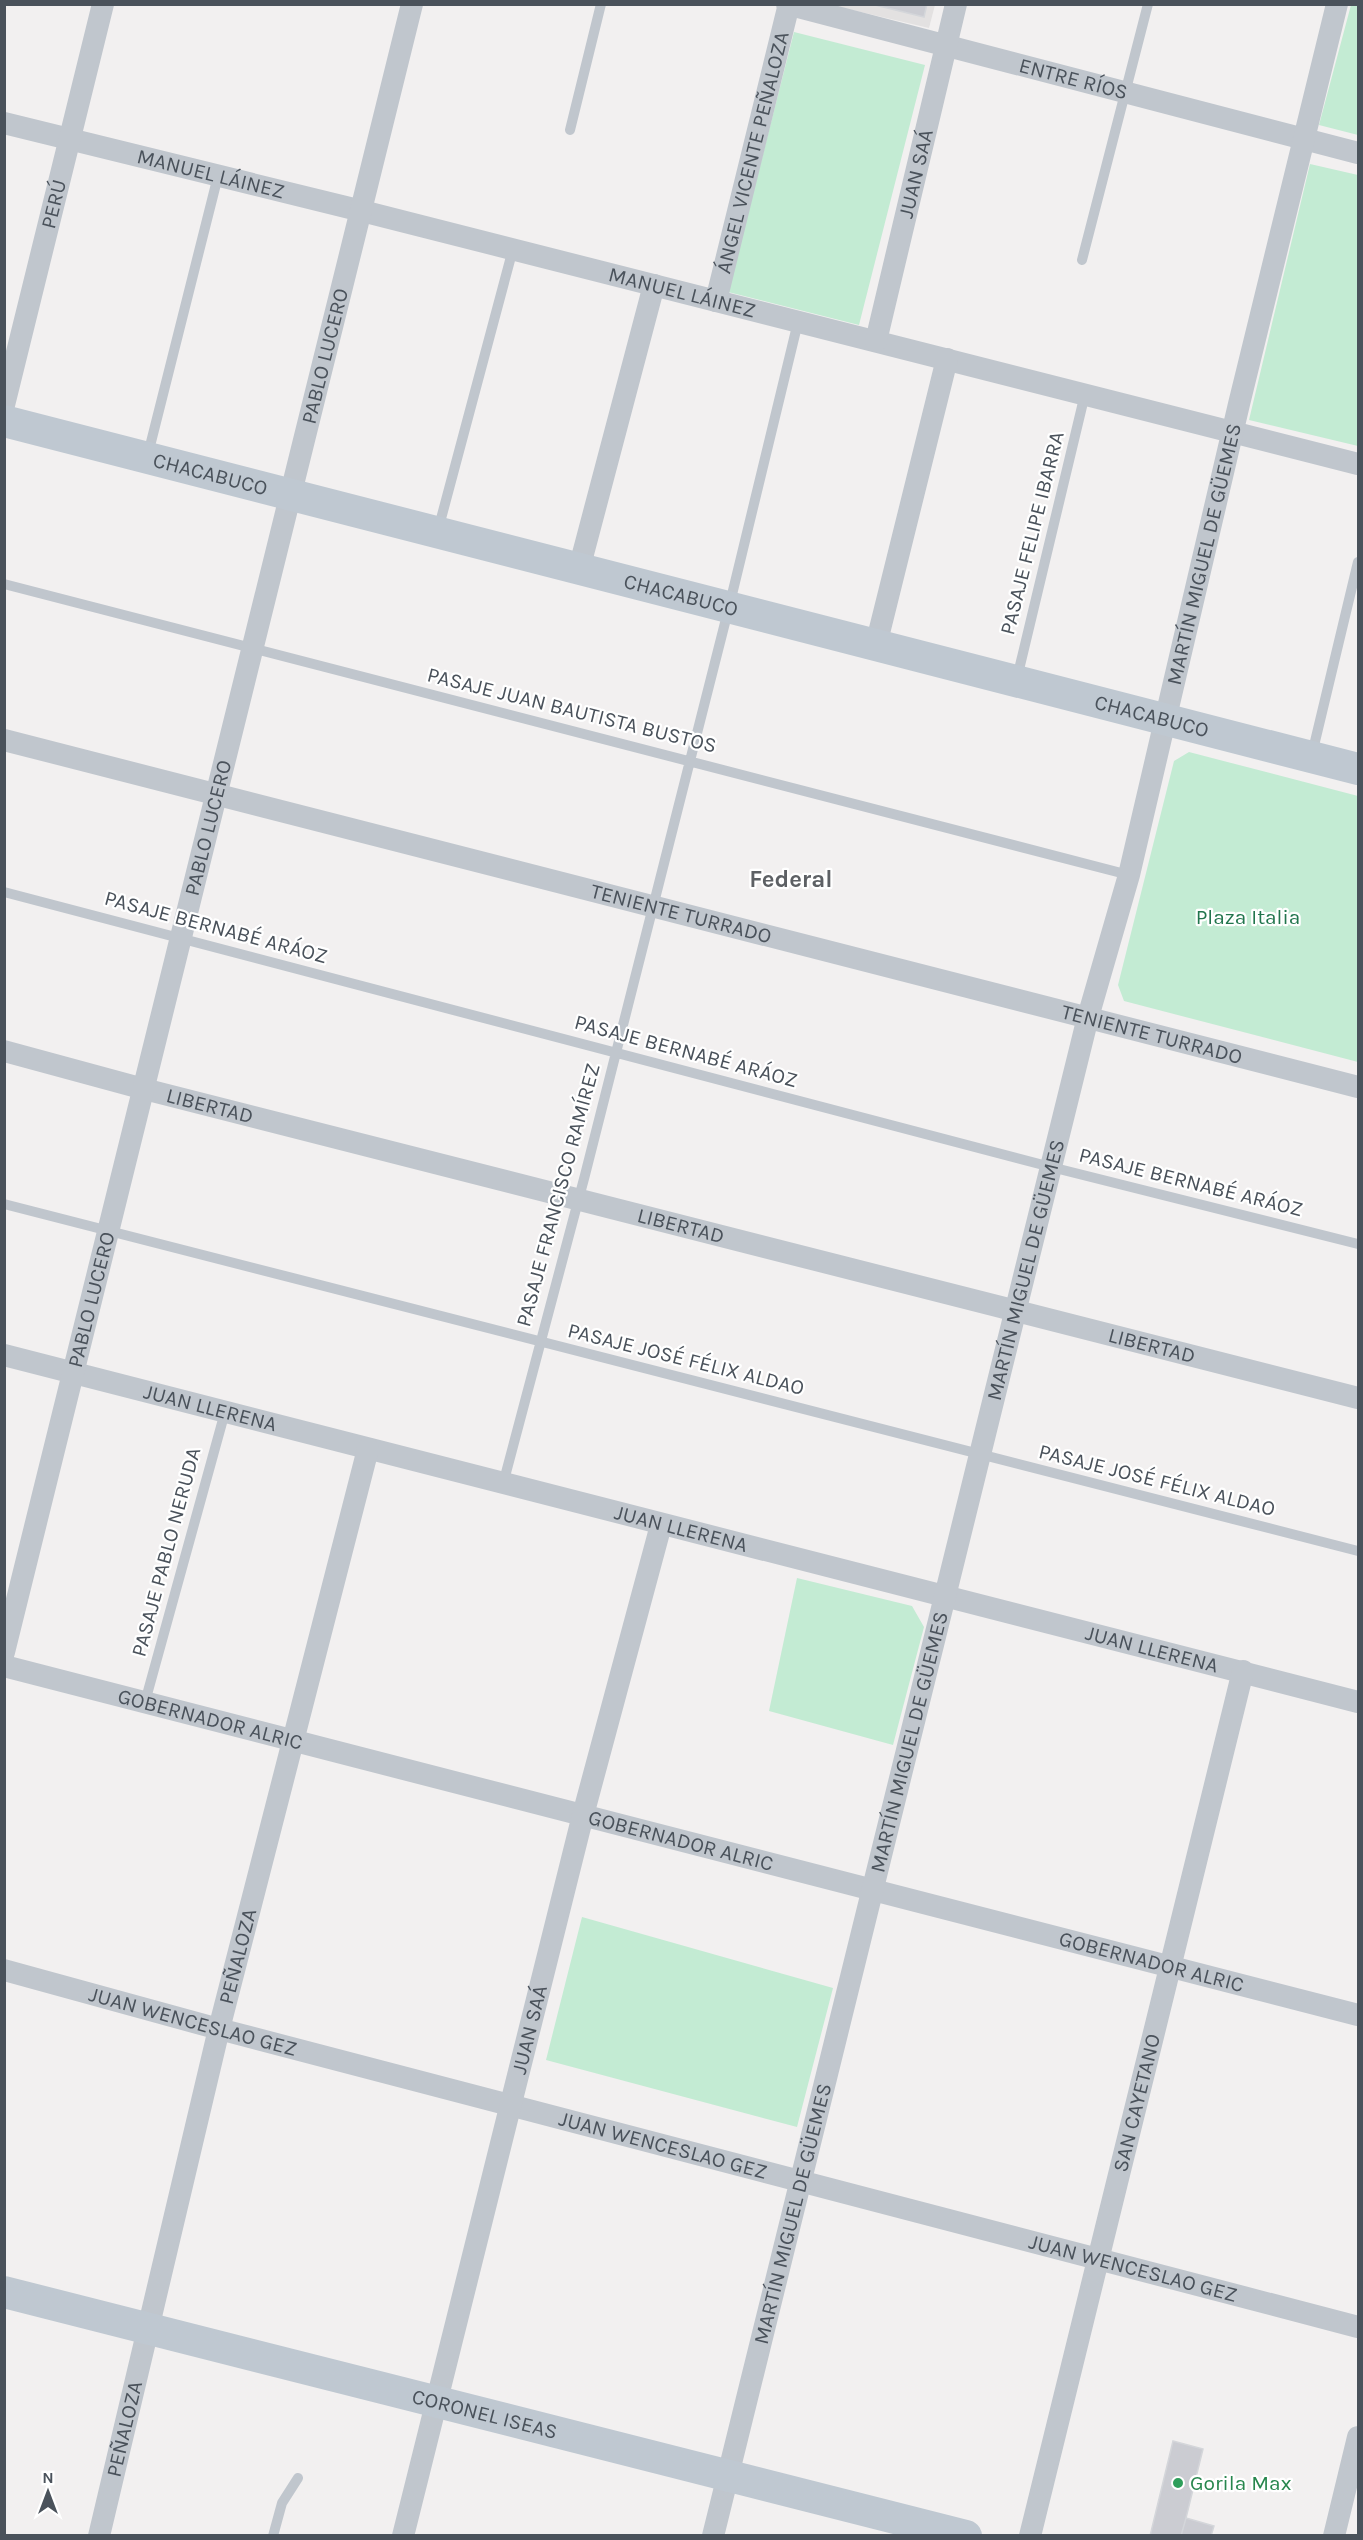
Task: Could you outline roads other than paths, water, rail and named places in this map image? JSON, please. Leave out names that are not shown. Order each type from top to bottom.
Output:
[{"type":"main road","name":"CHACABUCO","points":[[4,421],[1359,769]]},
{"type":"main road","name":"CORONEL ISEAS","points":[[4,2292],[966,2535]]},
{"type":"street","name":"PERÚ","points":[[4,405],[103,4]]},
{"type":"street","name":"PABLO LUCERO","points":[[4,1652],[183,937],[412,4]]},
{"type":"street","name":"JUAN SAÁ","points":[[876,341],[956,4]]},
{"type":"street","name":"MARTÍN MIGUEL DE GÜEMES","points":[[713,2535],[1088,1017],[1128,875],[1166,721],[1337,4]]},
{"type":"street","name":"ENTRE RÍOS","points":[[788,5],[1359,153]]},
{"type":"street","name":"ÁNGEL VICENTE PEÑALOZA","points":[[716,301],[788,5]]},
{"type":"street","name":"MANUEL LÁINEZ","points":[[4,123],[513,249],[1359,464]]},
{"type":"street","points":[[579,569],[654,285]]},
{"type":"street","points":[[876,645],[947,359]]},
{"type":"street","name":"TENIENTE TURRADO","points":[[4,740],[1359,1087]]},
{"type":"street","name":"LIBERTAD","points":[[4,1050],[144,1089],[1359,1398]]},
{"type":"street","name":"JUAN LLERENA","points":[[4,1355],[503,1485],[1359,1702]]},
{"type":"street","name":"PEÑALOZA","points":[[99,2535],[219,2029],[368,1449]]},
{"type":"street","name":"JUAN SAÁ","points":[[403,2535],[584,1815],[661,1525]]},
{"type":"street","name":"GOBERNADOR ALRIC","points":[[4,1665],[1359,2015]]},
{"type":"street","name":"SAN CAYETANO","points":[[1030,2535],[1243,1671]]},
{"type":"street","name":"JUAN WENCESLAO GEZ","points":[[4,1970],[219,2029],[1359,2327]]},
{"type":"street","points":[[1334,2535],[1359,2437]]},
{"type":"lane","points":[[570,130],[601,4]]},
{"type":"lane","points":[[1082,260],[1148,4]]},
{"type":"lane","points":[[147,458],[218,176]]},
{"type":"lane","points":[[437,532],[513,249]]},
{"type":"lane","name":"PASAJE FRANCISCO RAMÍREZ","points":[[503,1485],[579,1199],[729,607],[798,322]]},
{"type":"lane","name":"PASAJE FELIPE IBARRA","points":[[1016,681],[1085,394]]},
{"type":"lane","points":[[1311,757],[1359,562]]},
{"type":"lane","name":"PASAJE JUAN BAUTISTA BUSTOS","points":[[4,584],[1128,875]]},
{"type":"lane","name":"PASAJE BERNABÉ ARÁOZ","points":[[4,892],[183,937],[1051,1167],[1359,1244]]},
{"type":"lane","name":"PASAJE JOSÉ FÉLIX ALDAO","points":[[4,1204],[1359,1551]]},
{"type":"lane","name":"PASAJE PABLO NERUDA","points":[[145,1702],[225,1412]]},
{"type":"lane","points":[[273,2535],[282,2504],[298,2478]]},
{"type":"place","name":"Gorila Max","points":[[1178,2483]]},
{"type":"district","name":"Federal","points":[[791,879]]},
{"type":"park label","name":"Plaza Italia","points":[[1248,917]]}]
